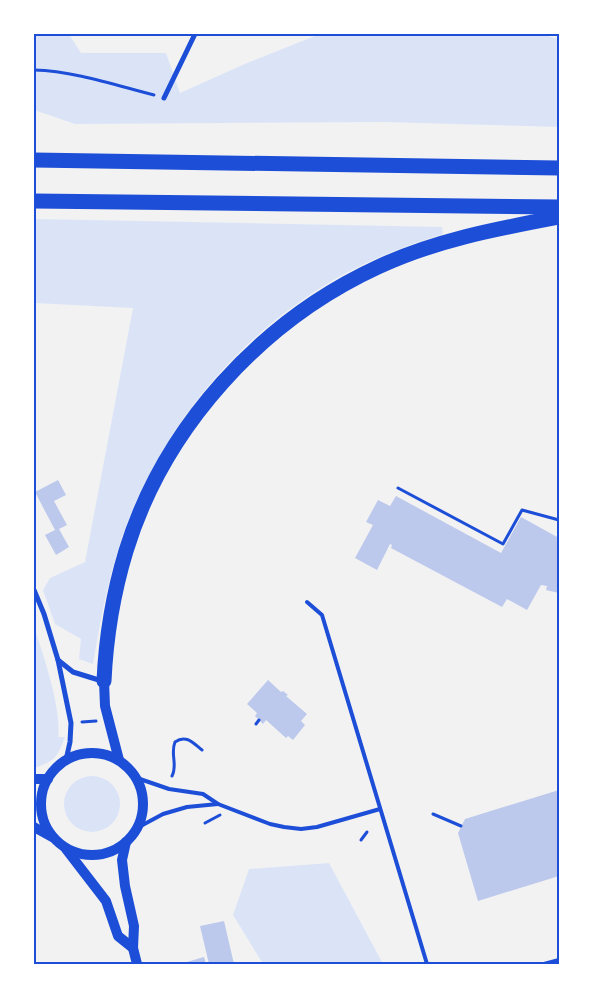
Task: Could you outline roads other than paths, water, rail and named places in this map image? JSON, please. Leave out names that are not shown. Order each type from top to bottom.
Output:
[{"type":"highway","points":[[34,160],[559,168]]},
{"type":"highway","points":[[34,201],[559,207]]},
{"type":"highway","points":[[104,681],[106,648],[114,598],[127,549],[138,518],[152,487],[182,436],[206,402],[230,374],[263,342],[314,303],[377,268],[411,254],[469,235],[559,217]]},
{"type":"main road","points":[[104,681],[105,706],[119,760]]},
{"type":"main road","points":[[34,827],[79,853],[96,855],[112,851],[126,842],[137,828],[142,816],[141,790],[137,778],[129,768],[119,760],[98,753],[76,755],[56,768],[48,779],[43,791],[41,804],[43,817],[55,839]]},
{"type":"main road","points":[[34,779],[48,779]]},
{"type":"main road","points":[[126,842],[122,860],[125,886],[134,926],[133,948],[137,964]]},
{"type":"main road","points":[[64,846],[106,901],[118,936],[133,948]]},
{"type":"street","points":[[164,98],[195,34]]},
{"type":"street","points":[[34,590],[44,614],[58,660],[71,723],[70,742],[66,760]]},
{"type":"street","points":[[58,660],[73,672],[104,681]]},
{"type":"lane","points":[[307,602],[322,615],[427,964]]},
{"type":"lane","points":[[137,778],[169,789],[203,794],[218,804],[270,824],[301,829],[317,827],[380,809]]},
{"type":"lane","points":[[137,828],[172,811],[187,807],[218,804]]},
{"type":"lane","points":[[544,964],[559,960]]}]
